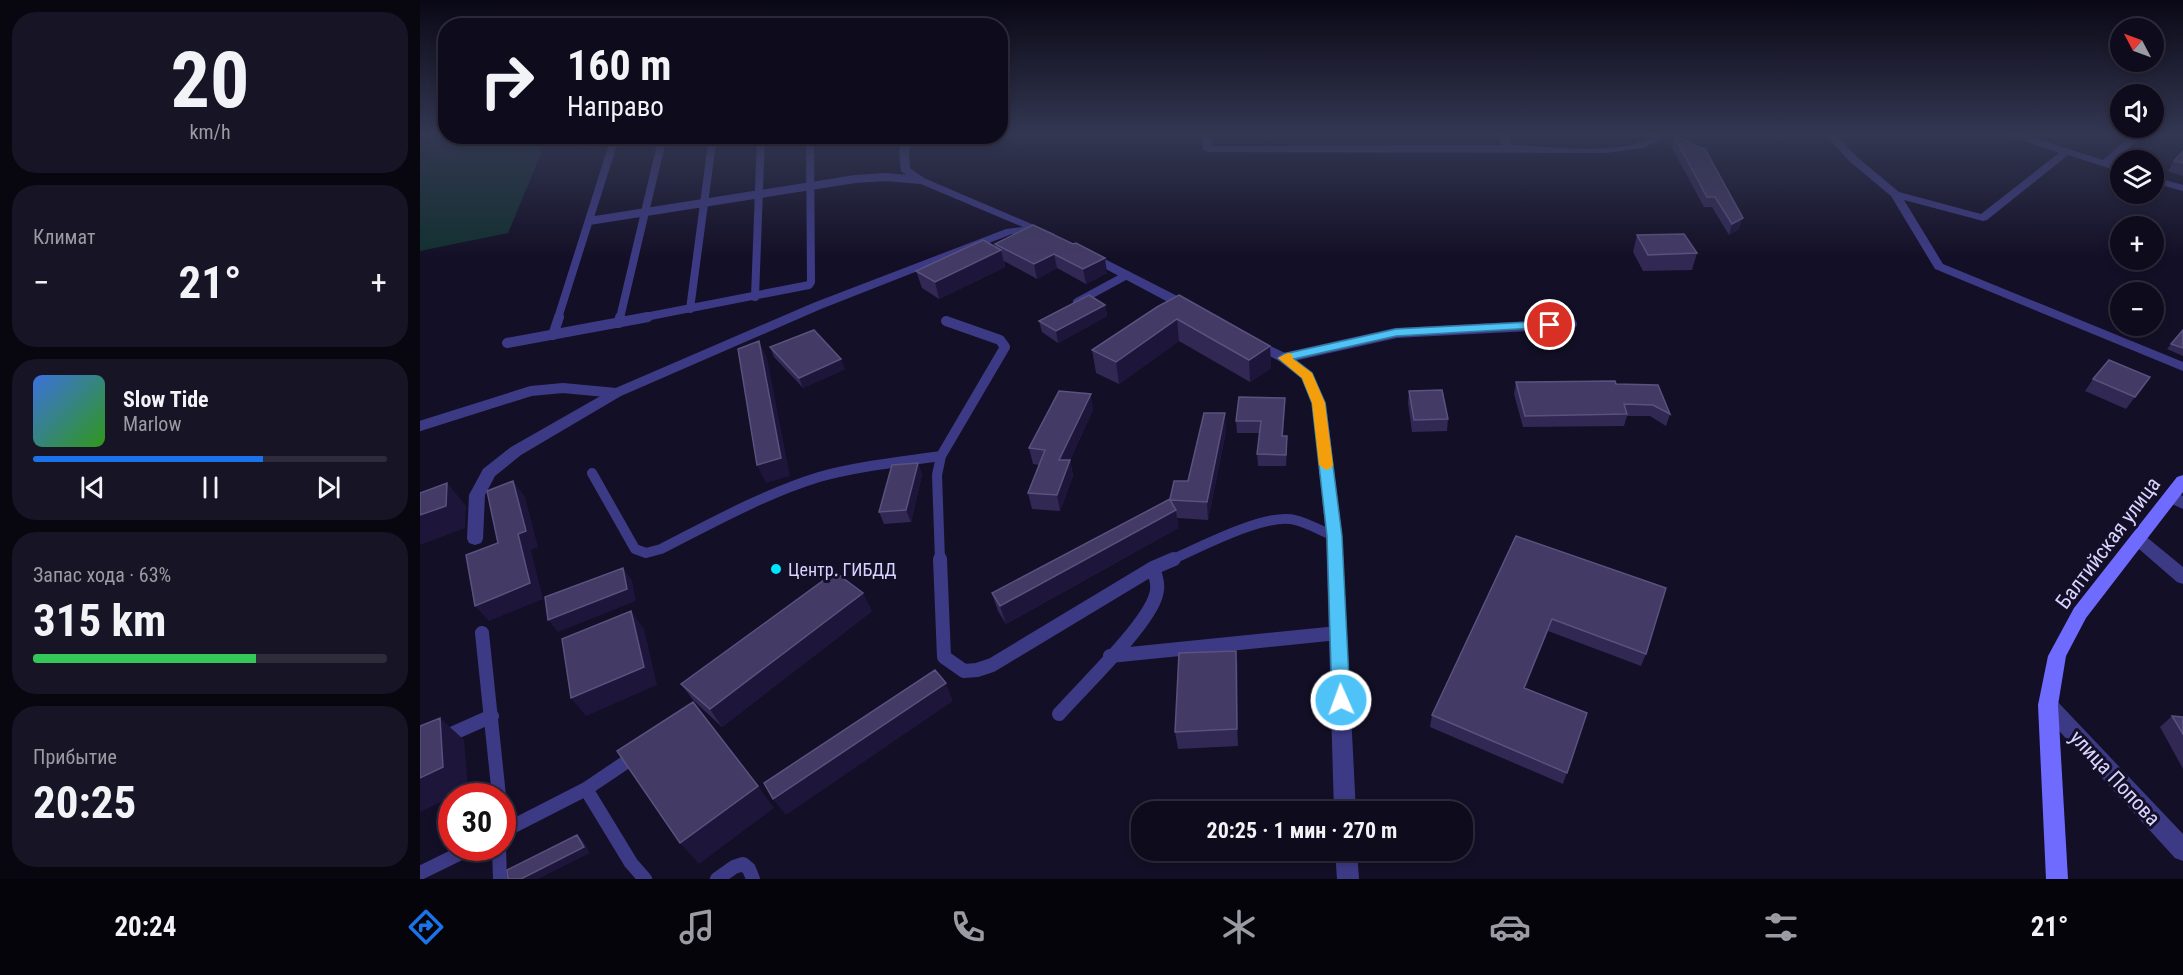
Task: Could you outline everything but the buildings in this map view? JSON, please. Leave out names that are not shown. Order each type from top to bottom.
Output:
[{"type":"main road","name":"Балтийская улица","points":[[2057,879],[2048,705],[2057,656],[2075,621],[2138,539],[2177,500],[2183,482]]},
{"type":"street","points":[[913,175],[920,180],[1060,240]]},
{"type":"street","points":[[1872,175],[1895,194],[1939,266],[2183,368]]},
{"type":"street","points":[[1895,194],[1983,218],[2037,175]]},
{"type":"street","points":[[2164,183],[2183,189]]},
{"type":"street","points":[[475,539],[477,495],[489,473],[516,451],[616,393],[818,306],[1010,231],[1041,230]]},
{"type":"street","points":[[1079,250],[1200,314]]},
{"type":"street","points":[[1242,336],[1284,358],[1307,376],[1319,403],[1334,536],[1345,801]]},
{"type":"street","points":[[2138,539],[2183,577]]},
{"type":"street","name":"улица Попова","points":[[2048,705],[2183,850]]},
{"type":"street","points":[[1347,861],[1348,879]]},
{"type":"lane","points":[[553,335],[604,175]]},
{"type":"lane","points":[[619,322],[654,175]]},
{"type":"lane","points":[[690,309],[708,175]]},
{"type":"lane","points":[[755,297],[760,175]]},
{"type":"lane","points":[[507,343],[803,288],[811,282],[811,175]]},
{"type":"lane","points":[[589,222],[811,186],[886,177],[920,180]]},
{"type":"lane","points":[[1070,306],[1127,275]]},
{"type":"lane","points":[[946,321],[1000,340],[1005,347],[941,456],[937,475],[944,657],[954,669],[975,672],[1001,662],[1153,568],[1215,539],[1272,520],[1293,519],[1334,536]]},
{"type":"lane","points":[[1284,358],[1396,333],[1572,324]]},
{"type":"lane","points":[[420,426],[531,391],[548,388],[616,393]]},
{"type":"lane","points":[[592,473],[635,549],[646,553],[661,549],[744,507],[803,482],[856,470],[941,456]]},
{"type":"lane","points":[[1059,714],[1146,617],[1156,599],[1160,584],[1153,568]]},
{"type":"lane","points":[[482,633],[498,783]]},
{"type":"lane","points":[[1110,656],[1338,633]]},
{"type":"lane","points":[[420,748],[492,716]]},
{"type":"lane","points":[[516,825],[586,789],[644,750]]},
{"type":"lane","points":[[586,789],[631,863],[645,879]]},
{"type":"lane","points":[[420,873],[444,861]]},
{"type":"lane","points":[[499,861],[500,879]]},
{"type":"lane","points":[[717,879],[734,867],[743,864],[753,879]]},
{"type":"green space","points":[[420,175],[532,175],[508,233],[420,251]]},
{"type":"slow traffic","points":[[1288,357],[1284,358],[1307,376],[1319,403],[1326,465]]},
{"type":"place","name":"Центр. ГИБДД","points":[[776,569]]},
{"type":"route","points":[[1341,700],[1334,536],[1319,403],[1307,376],[1284,358],[1396,333],[1550,325]]}]
